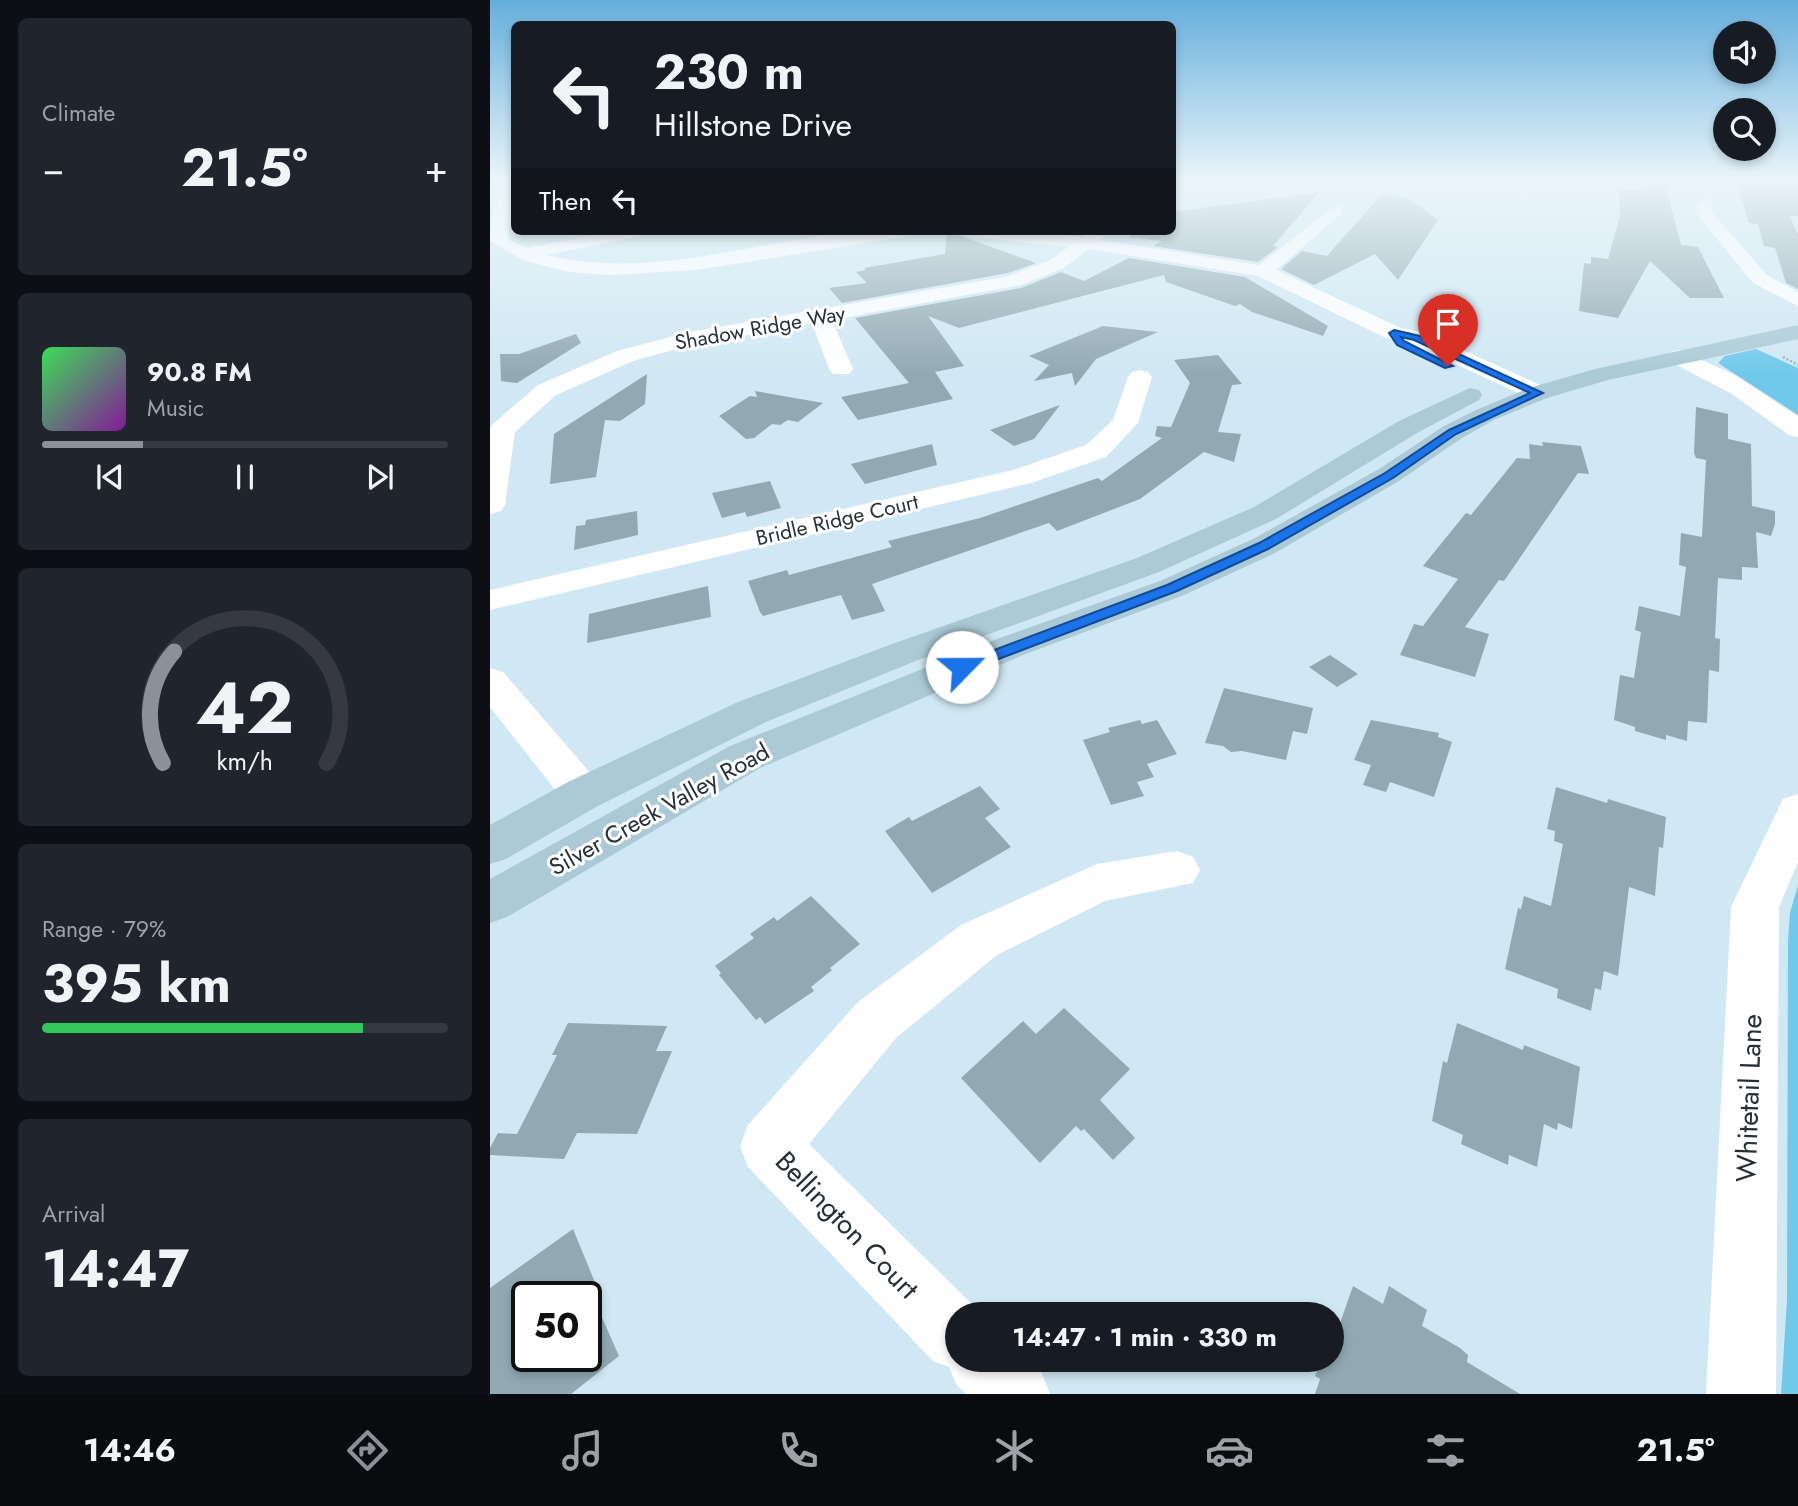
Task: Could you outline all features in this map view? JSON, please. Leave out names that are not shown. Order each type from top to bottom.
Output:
[{"type":"main road","name":"Silver Creek Valley Road","points":[[490,846],[583,794],[752,712],[905,652],[1148,565],[1265,513],[1409,427],[1513,389],[1581,360],[1798,315]]},
{"type":"main road","name":"Silver Creek Valley Road","points":[[490,903],[745,757],[1010,647],[1172,588],[1264,546],[1389,475],[1513,389],[1603,374],[1798,332]]},
{"type":"street","points":[[505,245],[520,255],[561,266],[656,268],[814,245]]},
{"type":"street","points":[[520,255],[570,245]]},
{"type":"street","name":"Shadow Ridge Way","points":[[490,505],[502,430],[547,390],[625,356],[689,338],[1014,281],[1057,264],[1082,245]]},
{"type":"street","points":[[1133,245],[1263,271],[1394,333],[1400,343],[1513,389]]},
{"type":"street","points":[[1263,271],[1294,245]]},
{"type":"street","points":[[1731,245],[1760,279],[1798,300]]},
{"type":"street","points":[[820,317],[841,369]]},
{"type":"street","points":[[1679,357],[1723,377],[1760,400],[1798,429]]},
{"type":"street","name":"Bridle Ridge Court","points":[[490,600],[1021,477],[1096,450],[1125,423],[1140,377]]},
{"type":"street","points":[[490,681],[583,794]]},
{"type":"street","name":"Whitetail Lane","points":[[1741,1394],[1755,907],[1798,811]]},
{"type":"street","name":"Bellington Court","points":[[945,1325],[769,1146],[877,1020],[979,940],[1097,883],[1177,870]]},
{"type":"street","points":[[992,1372],[1014,1394]]},
{"type":"shaded area","points":[[1756,349],[1798,368],[1798,415],[1718,363],[1725,356]]},
{"type":"shaded area","points":[[1798,885],[1798,1394],[1781,1394],[1787,1300],[1788,940],[1790,913]]},
{"type":"building","points":[[946,245],[986,245],[1036,263],[1008,273],[842,303],[829,288],[867,283],[856,272],[866,270],[864,268],[945,254]]},
{"type":"building","points":[[1274,245],[1278,247],[1258,262],[1153,246]]},
{"type":"building","points":[[1337,245],[1421,245],[1398,280],[1375,254],[1314,285],[1281,269],[1302,251],[1327,256]]},
{"type":"building","points":[[1612,245],[1698,247],[1724,298],[1690,298],[1650,261],[1618,318],[1579,311],[1584,263],[1591,264],[1591,257],[1608,259]]},
{"type":"building","points":[[1798,245],[1798,289],[1786,283],[1775,248],[1764,246]]},
{"type":"building","points":[[1129,258],[1245,277],[1328,326],[1323,336],[1252,312],[1240,304],[1235,306],[1166,282],[1164,275],[959,328],[928,316],[964,366],[935,372],[953,399],[858,420],[841,397],[909,383],[855,318],[1021,288],[1061,272],[1084,281]]},
{"type":"building","points":[[1103,326],[1158,332],[1096,359],[1075,386],[1072,373],[1034,381],[1049,365],[1029,356]]},
{"type":"building","points":[[576,334],[581,343],[517,383],[501,381],[500,354],[519,354]]},
{"type":"building","points":[[1218,355],[1242,384],[1232,385],[1218,432],[1241,434],[1234,462],[1204,452],[1140,499],[1057,531],[1049,523],[872,584],[885,611],[852,620],[841,595],[763,616],[760,612],[748,581],[787,570],[789,575],[892,547],[888,541],[980,518],[1098,478],[1102,481],[1162,438],[1155,436],[1157,426],[1171,427],[1190,383],[1174,360]]},
{"type":"building","points":[[647,374],[645,404],[620,421],[605,420],[596,477],[550,484],[554,434]]},
{"type":"building","points":[[755,391],[823,403],[798,422],[788,420],[780,425],[772,424],[754,438],[746,439],[719,416],[750,396],[757,397]]},
{"type":"building","points":[[1060,405],[1034,439],[1014,446],[990,430]]},
{"type":"building","points":[[1696,407],[1728,414],[1728,439],[1751,444],[1752,506],[1775,511],[1775,524],[1771,536],[1756,532],[1758,568],[1742,567],[1742,580],[1718,578],[1715,638],[1720,639],[1719,672],[1709,670],[1707,723],[1688,721],[1687,741],[1666,735],[1666,740],[1635,731],[1635,727],[1614,720],[1620,675],[1634,678],[1641,632],[1635,630],[1639,606],[1680,616],[1686,567],[1679,565],[1681,533],[1702,537],[1706,460],[1696,458],[1694,453]]},
{"type":"building","points":[[1542,442],[1581,446],[1589,474],[1578,473],[1504,581],[1499,580],[1465,627],[1489,634],[1475,677],[1400,655],[1414,624],[1423,626],[1458,579],[1423,566],[1466,513],[1471,515],[1517,458],[1530,459],[1529,444],[1543,446]]},
{"type":"building","points":[[932,444],[937,465],[865,484],[851,464]]},
{"type":"building","points":[[770,481],[781,508],[747,517],[745,512],[722,518],[712,493]]},
{"type":"building","points":[[637,511],[638,535],[574,550],[576,526],[585,525],[586,520]]},
{"type":"building","points":[[708,586],[711,617],[587,643],[589,614]]},
{"type":"building","points":[[1330,655],[1358,674],[1337,687],[1309,667]]},
{"type":"building","points":[[1224,688],[1313,708],[1307,734],[1293,731],[1286,760],[1242,751],[1231,752],[1223,746],[1205,743]]},
{"type":"building","points":[[1140,720],[1142,724],[1157,720],[1177,754],[1147,764],[1154,777],[1137,782],[1144,796],[1111,805],[1083,740],[1110,732],[1108,728]]},
{"type":"building","points":[[1371,720],[1439,733],[1438,737],[1452,742],[1434,797],[1390,782],[1386,792],[1363,785],[1371,765],[1354,760]]},
{"type":"building","points":[[980,786],[1000,809],[985,818],[1011,847],[932,893],[885,831],[909,817],[912,821]]},
{"type":"building","points":[[1556,787],[1607,803],[1608,799],[1666,817],[1663,848],[1659,847],[1655,896],[1629,887],[1618,976],[1604,971],[1601,990],[1595,988],[1591,1011],[1557,998],[1558,989],[1505,969],[1518,908],[1521,909],[1524,896],[1551,906],[1563,844],[1554,841],[1555,831],[1547,829]]},
{"type":"building","points":[[811,896],[860,944],[811,987],[814,991],[765,1024],[760,1017],[756,1020],[719,975],[721,973],[715,966],[754,938],[750,934],[774,917],[777,921]]},
{"type":"building","points":[[1064,1008],[1130,1069],[1100,1100],[1135,1138],[1113,1160],[1084,1129],[1081,1131],[1076,1126],[1040,1163],[961,1078],[1023,1021],[1036,1034]]},
{"type":"building","points":[[568,1023],[667,1026],[656,1051],[672,1051],[637,1134],[577,1133],[564,1159],[490,1155],[490,1148],[498,1133],[517,1134],[557,1055],[552,1055]]},
{"type":"building","points":[[1457,1023],[1523,1050],[1524,1045],[1580,1067],[1572,1129],[1558,1123],[1557,1130],[1544,1124],[1537,1167],[1509,1155],[1508,1165],[1461,1144],[1463,1135],[1432,1121],[1443,1061],[1447,1063]]},
{"type":"building","points":[[573,1229],[594,1281],[511,1281],[511,1372],[599,1372],[571,1394],[490,1394],[490,1288]]},
{"type":"building","points":[[1353,1286],[1383,1304],[1389,1286],[1427,1310],[1422,1326],[1460,1348],[1468,1355],[1467,1362],[1520,1394],[1315,1394],[1320,1379],[1315,1376],[1317,1372],[1344,1372],[1344,1312]]},
{"type":"building","points":[[602,1317],[619,1356],[602,1369]]},
{"type":"route","points":[[962,667],[1172,588],[1264,546],[1389,475],[1452,432],[1538,393],[1417,338],[1394,333],[1400,343],[1448,366]]}]
